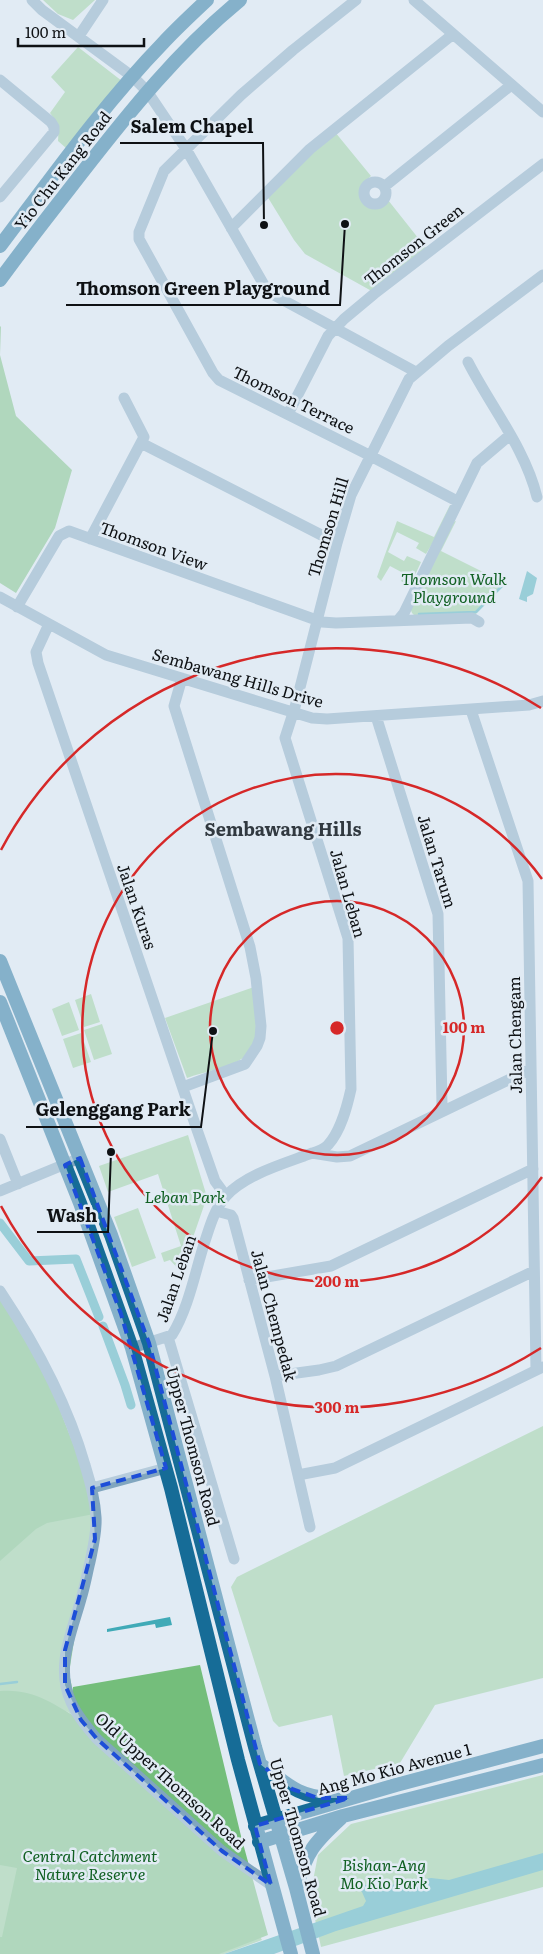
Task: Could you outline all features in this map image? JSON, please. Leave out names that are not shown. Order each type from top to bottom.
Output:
[{"type":"main road","name":"Yio Chu Kang Road","points":[[0,246],[76,147],[133,77],[207,0]]},
{"type":"main road","name":"Yio Chu Kang Road","points":[[0,280],[122,121],[206,30],[240,0]]},
{"type":"main road","name":"Upper Thomson Road","points":[[0,961],[111,1236],[150,1349],[260,1764],[312,1949]]},
{"type":"main road","name":"Upper Thomson Road","points":[[0,1002],[65,1165],[132,1348],[166,1468],[259,1842],[290,1952]]},
{"type":"main road","name":"Ang Mo Kio Avenue 1","points":[[255,1826],[350,1798],[543,1746]]},
{"type":"main road","points":[[260,1764],[292,1789],[318,1798],[350,1798]]},
{"type":"main road","name":"Ang Mo Kio Avenue 1","points":[[259,1842],[343,1816],[543,1765]]},
{"type":"main road","points":[[296,1888],[301,1868],[310,1851],[318,1840],[343,1816]]},
{"type":"street","points":[[32,0],[42,10],[133,77],[148,91],[186,149],[264,285],[272,294],[416,372]]},
{"type":"street","points":[[79,36],[103,0]]},
{"type":"street","points":[[186,149],[248,88],[356,0]]},
{"type":"street","points":[[414,0],[510,86],[543,112]]},
{"type":"street","points":[[231,228],[310,149],[452,35]]},
{"type":"street","points":[[0,80],[52,122],[54,127],[54,132],[0,197]]},
{"type":"street","points":[[385,186],[510,86]]},
{"type":"street","name":"Thomson Terrace","points":[[186,149],[164,171],[139,232],[139,239],[213,373],[219,380],[457,501]]},
{"type":"street","name":"Thomson Green","points":[[288,414],[328,336],[334,328],[374,294],[541,170]]},
{"type":"street","name":"Thomson Hill","points":[[294,713],[351,495],[409,379],[543,275]]},
{"type":"street","points":[[468,362],[510,435],[533,480],[537,497]]},
{"type":"street","points":[[90,540],[144,437],[124,398]]},
{"type":"street","points":[[400,619],[477,463],[510,435]]},
{"type":"street","points":[[141,443],[337,543]]},
{"type":"street","name":"Thomson View","points":[[17,607],[59,536],[69,531],[317,620],[336,623],[400,619],[472,618],[479,622]]},
{"type":"street","name":"Sembawang Hills Drive","points":[[0,597],[106,655],[312,718],[327,719],[471,710],[530,705],[543,701]]},
{"type":"street","name":"Jalan Kuras","points":[[49,624],[36,652],[38,663],[182,1087],[215,1180],[226,1196]]},
{"type":"street","points":[[182,678],[174,706],[250,947],[256,978],[261,1026],[257,1046],[245,1064],[182,1087]]},
{"type":"street","name":"Jalan Chengam","points":[[471,710],[528,881],[534,1271],[540,1368]]},
{"type":"street","name":"Jalan Leban","points":[[132,1348],[150,1349],[169,1341],[179,1324],[216,1211],[226,1196],[238,1186],[268,1170],[327,1146],[339,1128],[347,1106],[351,1089],[348,938],[285,743],[294,713]]},
{"type":"street","name":"Jalan Tarum","points":[[376,716],[438,914],[442,1105],[444,1110]]},
{"type":"street","points":[[311,1153],[336,1157],[350,1156],[531,1069]]},
{"type":"street","points":[[0,1138],[18,1184]]},
{"type":"street","points":[[0,1191],[80,1158]]},
{"type":"street","points":[[249,1280],[331,1266],[533,1168]]},
{"type":"street","name":"Jalan Chempedak","points":[[216,1211],[231,1215],[234,1218],[275,1376],[310,1527]]},
{"type":"street","points":[[275,1376],[336,1366],[534,1271]]},
{"type":"street","name":"Old Upper Thomson Road","points":[[0,1291],[29,1335],[64,1406],[77,1437],[92,1488],[96,1517],[95,1539],[82,1596],[65,1650],[65,1685],[70,1701],[81,1720],[97,1738],[222,1851],[272,1885]]},
{"type":"street","points":[[169,1341],[234,1560]]},
{"type":"street","points":[[298,1475],[335,1468],[540,1368]]},
{"type":"street","name":"Upper Thomson Road","points":[[92,1488],[166,1468]]},
{"type":"highlighted area","points":[[80,1158],[149,1343],[260,1764],[292,1789],[318,1798],[349,1798],[255,1826],[271,1885],[222,1851],[97,1739],[81,1720],[65,1685],[65,1650],[95,1539],[92,1488],[166,1468],[121,1314],[65,1165]]},
{"type":"green space","points":[[43,0],[95,0],[73,20],[58,14]]},
{"type":"green space","points":[[78,47],[122,81],[66,148],[58,141],[57,126],[50,113],[65,92],[51,77]]},
{"type":"green space","points":[[335,132],[371,176],[362,190],[361,197],[363,202],[367,206],[373,207],[388,200],[430,253],[377,294],[305,254],[294,240],[267,196]]},
{"type":"green space","points":[[0,355],[16,416],[72,470],[55,528],[16,593],[0,583]]},
{"type":"green space","points":[[450,505],[454,507],[426,554],[416,548],[419,543],[397,532],[388,552],[404,561],[407,556],[421,562],[410,586],[401,581],[405,574],[390,566],[381,581],[377,577],[397,521],[434,537]]},
{"type":"green space","name":"Thomson Walk Playground","points":[[456,521],[441,551],[505,583],[472,618],[415,616],[410,608],[450,523]]},
{"type":"green space","points":[[254,987],[256,1035],[249,1052],[243,1058],[231,1064],[187,1078],[165,1018]]},
{"type":"green space","points":[[91,994],[100,1022],[84,1027],[75,1000]]},
{"type":"green space","points":[[69,1002],[79,1030],[62,1036],[52,1009]]},
{"type":"green space","points":[[102,1024],[112,1054],[94,1060],[84,1030]]},
{"type":"green space","points":[[81,1033],[91,1062],[73,1068],[63,1039]]},
{"type":"green space","name":"Leban Park","points":[[188,1135],[207,1197],[181,1272],[170,1260],[164,1262],[161,1253],[181,1246],[158,1174],[108,1192],[99,1166]]},
{"type":"green space","points":[[138,1208],[156,1258],[132,1267],[114,1217]]},
{"type":"green space","points":[[0,1296],[50,1384],[84,1472],[94,1514],[47,1523],[36,1529],[0,1561]]},
{"type":"green space","name":"Central Catchment Nature Reserve","points":[[0,1303],[94,1514],[69,1673],[72,1687],[70,1701],[81,1720],[66,1711],[258,1933],[262,1940],[224,1954],[0,1954]]},
{"type":"green space","points":[[543,1426],[543,1678],[435,1705],[400,1763],[344,1776],[332,1715],[279,1727],[273,1721],[231,1587],[237,1577]]},
{"type":"green space","name":"Central Catchment Nature Reserve","points":[[200,1665],[241,1836],[268,1935],[219,1954],[0,1954],[0,1937],[2,1937],[17,1868],[0,1865],[0,1691],[23,1692],[42,1698],[80,1719],[70,1701],[73,1687]]},
{"type":"green space","name":"Bishan-Ang Mo Kio Park","points":[[543,1775],[543,1887],[321,1947],[310,1896],[318,1855],[351,1824]]},
{"type":"water","points":[[527,571],[537,578],[533,594],[527,597],[527,602],[519,599]]},
{"type":"water","points":[[170,1617],[172,1625],[156,1628],[155,1624],[107,1632],[107,1629]]},
{"type":"water","points":[[543,1853],[543,1870],[336,1931],[274,1954],[224,1954],[363,1906],[366,1901],[362,1892],[353,1883],[356,1881],[374,1888],[431,1878],[449,1880]]},
{"type":"waterway","points":[[419,614],[476,612],[505,583]]},
{"type":"waterway","points":[[0,1223],[29,1261],[76,1259],[99,1317]]},
{"type":"waterway","points":[[103,1326],[131,1405]]},
{"type":"waterway","points":[[0,1684],[17,1682]]},
{"type":"place","name":"Thomson Green Playground","points":[[345,224]]},
{"type":"place","name":"Salem Chapel","points":[[264,225]]},
{"type":"place","name":"Gelenggang Park","points":[[213,1031]]},
{"type":"place","name":"Wash","points":[[111,1152]]},
{"type":"district","name":"Sembawang Hills","points":[[283,828]]}]
